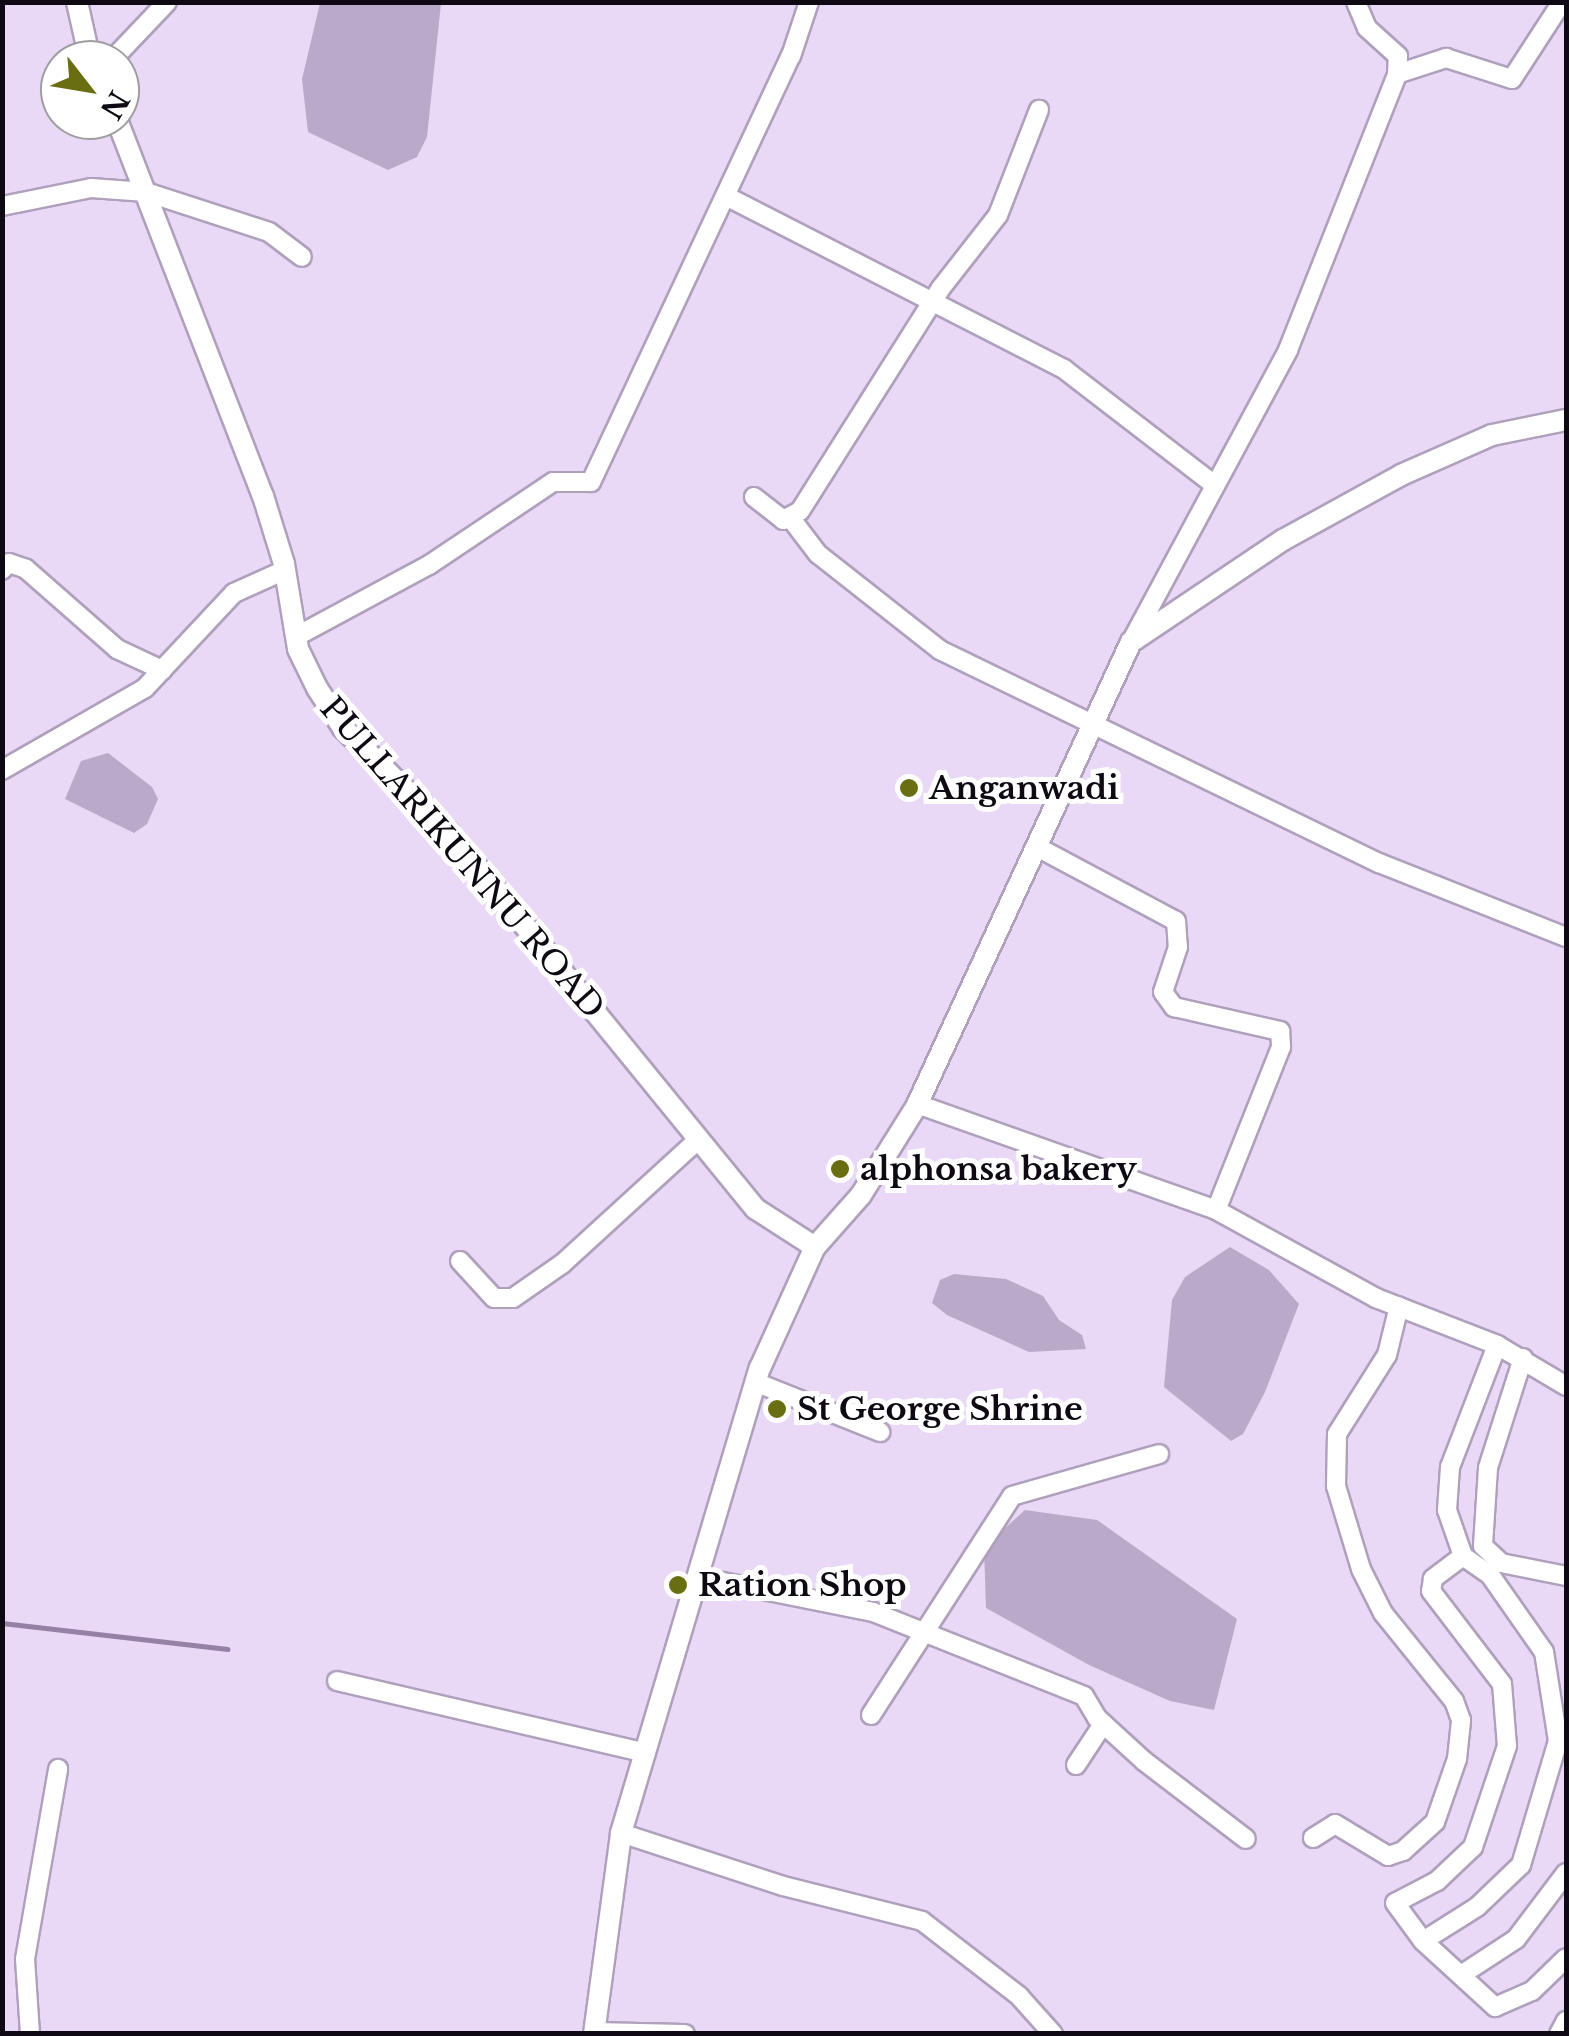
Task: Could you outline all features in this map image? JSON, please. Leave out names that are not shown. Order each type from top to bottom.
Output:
[{"type":"main road","points":[[77,2],[86,40]]},
{"type":"main road","name":"PULLARIKUNNU ROAD","points":[[124,140],[229,400],[285,570],[296,636],[317,688],[343,728],[449,833],[756,1209],[815,1247]]},
{"type":"main road","points":[[594,2033],[621,1833],[755,1382],[815,1247],[861,1195],[917,1104],[1097,728],[1131,642],[1283,540],[1401,475],[1492,436],[1566,420]]},
{"type":"street","points":[[131,40],[167,2]]},
{"type":"street","points":[[296,636],[429,565],[553,482],[591,482],[726,196],[809,2]]},
{"type":"street","points":[[1131,642],[1212,483],[1288,350],[1397,74],[1398,56],[1366,28],[1356,2]]},
{"type":"street","points":[[1397,74],[1446,58],[1512,78],[1562,2]]},
{"type":"street","points":[[792,520],[932,303],[998,215],[1039,110]]},
{"type":"street","points":[[2,206],[91,188],[146,192],[268,232],[302,258]]},
{"type":"street","points":[[726,196],[1064,369],[1212,483]]},
{"type":"street","points":[[754,497],[792,520],[818,554],[940,650],[1379,863],[1566,937]]},
{"type":"street","points":[[2,570],[10,563],[26,569],[117,649],[162,670]]},
{"type":"street","points":[[2,770],[105,716],[162,670],[234,593],[285,570]]},
{"type":"street","points":[[1039,848],[1176,922],[1178,947],[1162,992],[1174,1007],[1280,1030],[1282,1047],[1216,1210]]},
{"type":"street","points":[[917,1104],[1216,1210],[1399,1306],[1497,1345],[1566,1386]]},
{"type":"street","points":[[460,1261],[494,1298],[513,1298],[562,1264],[698,1140]]},
{"type":"street","points":[[1313,1838],[1334,1824],[1388,1856],[1404,1852],[1435,1822],[1457,1758],[1461,1720],[1454,1700],[1384,1613],[1361,1569],[1336,1486],[1337,1434],[1387,1355],[1399,1306]]},
{"type":"street","points":[[1422,1941],[1477,1907],[1521,1865],[1553,1771],[1558,1712],[1544,1652],[1490,1575],[1463,1556],[1447,1510],[1450,1467],[1497,1345]]},
{"type":"street","points":[[1522,1358],[1488,1468],[1482,1546],[1501,1563],[1566,1576]]},
{"type":"street","points":[[755,1382],[880,1432]]},
{"type":"street","points":[[871,1714],[1012,1496],[1159,1454]]},
{"type":"street","points":[[1463,1556],[1434,1579],[1431,1591],[1502,1684],[1507,1746],[1473,1847],[1437,1881],[1395,1903],[1422,1941],[1504,2007],[1566,1958]]},
{"type":"street","points":[[1490,1575],[1566,1588]]},
{"type":"street","points":[[698,1578],[926,1629],[1084,1696],[1104,1724],[1246,1839]]},
{"type":"street","points":[[336,1681],[646,1753]]},
{"type":"street","points":[[1076,1764],[1104,1724]]},
{"type":"street","points":[[30,2034],[24,1959],[58,1769]]},
{"type":"street","points":[[621,1833],[784,1886],[922,1921],[1019,1996],[1053,2034]]},
{"type":"street","points":[[1460,1975],[1516,1940],[1566,1873]]},
{"type":"street","points":[[1558,2034],[1566,2020]]},
{"type":"street","points":[[594,2033],[685,2034]]},
{"type":"shaded area","points":[[320,3],[441,3],[427,137],[417,157],[388,170],[308,132],[302,79]]},
{"type":"shaded area","points":[[108,753],[152,787],[158,799],[147,824],[134,833],[65,799],[81,761]]},
{"type":"shaded area","points":[[1230,1247],[1269,1270],[1299,1304],[1265,1392],[1243,1434],[1231,1441],[1164,1387],[1172,1300],[1185,1277]]},
{"type":"shaded area","points":[[954,1274],[1006,1279],[1043,1296],[1059,1320],[1082,1335],[1086,1349],[1029,1352],[947,1315],[932,1303],[940,1280]]},
{"type":"shaded area","points":[[1025,1510],[1097,1520],[1237,1619],[1214,1710],[1170,1701],[1089,1665],[986,1608],[984,1547]]},
{"type":"waterway","points":[[2,1623],[228,1649]]},
{"type":"place","name":"Anganwadi","points":[[909,788]]},
{"type":"place","name":"alphonsa bakery","points":[[840,1169]]},
{"type":"place","name":"St George Shrine","points":[[777,1409]]},
{"type":"place","name":"Ration Shop","points":[[678,1585]]}]
